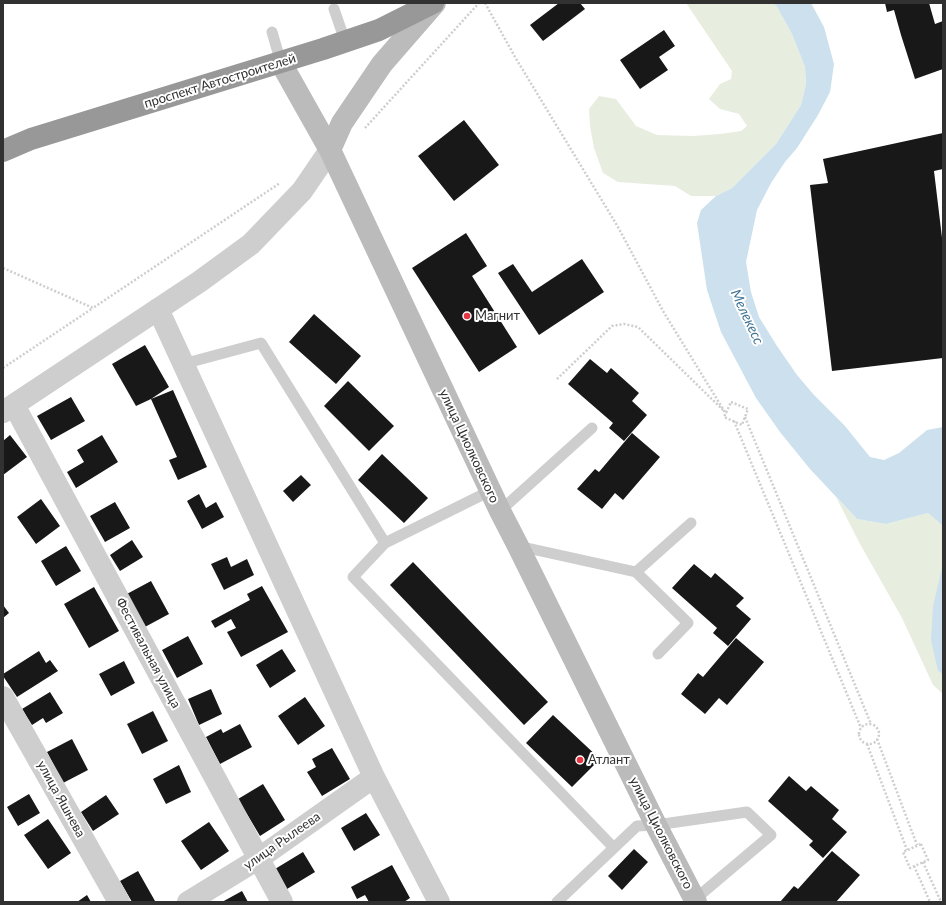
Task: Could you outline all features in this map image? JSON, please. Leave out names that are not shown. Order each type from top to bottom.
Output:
[{"type":"highway","name":"проспект Автостроителей","points":[[3,151],[31,139],[281,63],[379,30],[434,3]]},
{"type":"street","points":[[9,409],[199,282],[251,244],[302,191],[330,150],[342,123],[382,64],[434,3]]},
{"type":"street","name":"улица Циолковского","points":[[281,63],[330,150],[490,491],[695,901]]},
{"type":"street","points":[[158,309],[374,777],[439,902]]},
{"type":"street","name":"Фестивальная улица","points":[[9,409],[282,902]]},
{"type":"street","name":"улица Яшнева","points":[[3,697],[119,902]]},
{"type":"street","name":"улица Рылеева","points":[[188,902],[258,859],[374,777]]},
{"type":"lane","points":[[334,9],[345,41]]},
{"type":"lane","points":[[272,32],[281,63]]},
{"type":"lane","points":[[183,364],[261,343],[385,543]]},
{"type":"lane","points":[[500,511],[592,428]]},
{"type":"lane","points":[[490,491],[385,543],[353,576],[614,848]]},
{"type":"lane","points":[[636,572],[691,523]]},
{"type":"lane","points":[[518,546],[636,572],[688,623],[658,654]]},
{"type":"lane","points":[[557,902],[636,826],[656,825],[747,812],[771,835],[695,901]]},
{"type":"path","points":[[361,132],[479,3]]},
{"type":"path","points":[[485,3],[519,63],[618,228],[663,311],[726,414]]},
{"type":"path","points":[[3,368],[284,181]]},
{"type":"path","points":[[3,268],[93,308]]},
{"type":"path","points":[[557,379],[612,326],[624,324],[638,327],[726,414]]},
{"type":"path","points":[[731,402],[748,409],[745,418],[742,425],[724,418],[731,402]]},
{"type":"path","points":[[745,418],[871,724],[877,729],[879,735],[877,739],[917,845]]},
{"type":"path","points":[[734,421],[861,728]]},
{"type":"path","points":[[871,724],[865,725],[861,728],[859,732],[860,739],[867,744],[907,850]]},
{"type":"path","points":[[867,744],[874,742],[877,739]]},
{"type":"path","points":[[921,844],[928,860],[910,868],[903,852],[917,845],[921,844]]},
{"type":"path","points":[[923,862],[941,902]]},
{"type":"path","points":[[914,866],[930,902]]},
{"type":"green space","points":[[686,3],[773,3],[777,7],[792,34],[805,67],[806,84],[801,105],[776,144],[732,188],[716,196],[691,196],[675,186],[618,182],[603,173],[594,148],[590,126],[589,109],[599,96],[616,99],[636,126],[657,135],[693,136],[720,134],[741,131],[747,126],[739,114],[720,109],[709,99],[720,84],[731,79],[732,71]]},
{"type":"green space","points":[[836,497],[857,519],[886,524],[928,513],[943,526],[943,564],[938,671],[943,674],[943,694],[933,685],[902,618],[860,544]]},
{"type":"water","name":"Мелекесс","points":[[773,3],[811,3],[824,27],[834,64],[830,92],[818,115],[797,148],[785,162],[771,183],[757,210],[746,262],[751,292],[759,317],[797,375],[814,395],[845,426],[870,457],[884,460],[899,453],[927,430],[943,427],[943,526],[928,513],[886,524],[857,519],[810,469],[780,432],[756,398],[721,332],[707,290],[697,223],[701,210],[716,196],[732,188],[776,144],[801,105],[806,84],[805,67],[792,34],[777,7]]},
{"type":"water","points":[[943,564],[943,674],[938,671],[931,640],[933,606]]},
{"type":"building","points":[[559,3],[580,3],[585,9],[543,41],[530,25]]},
{"type":"building","points":[[885,3],[929,3],[935,24],[943,21],[943,69],[915,79],[894,10],[887,12]]},
{"type":"building","points":[[664,30],[675,46],[659,57],[668,70],[640,89],[620,60]]},
{"type":"building","points":[[464,120],[499,165],[454,201],[418,156]]},
{"type":"building","points":[[943,133],[943,169],[934,171],[943,246],[943,358],[832,371],[810,185],[828,183],[823,159]]},
{"type":"building","points":[[466,233],[487,266],[472,276],[517,347],[479,372],[412,268]]},
{"type":"building","points":[[582,259],[604,292],[539,335],[498,273],[513,264],[532,292]]},
{"type":"building","points":[[314,314],[361,356],[336,384],[289,342]]},
{"type":"building","points":[[145,345],[169,387],[151,399],[136,406],[112,364]]},
{"type":"building","points":[[590,359],[607,373],[611,368],[639,393],[632,401],[647,415],[624,441],[609,428],[613,423],[568,384]]},
{"type":"building","points":[[348,381],[394,426],[369,451],[324,406]]},
{"type":"building","points":[[173,390],[207,467],[178,480],[169,460],[177,457],[151,399]]},
{"type":"building","points":[[71,397],[85,421],[51,440],[37,416]]},
{"type":"building","points":[[632,433],[660,457],[623,500],[615,493],[602,509],[577,489],[595,469],[599,472]]},
{"type":"building","points":[[10,435],[27,457],[3,475],[3,441]]},
{"type":"building","points":[[102,435],[118,462],[76,488],[67,472],[84,462],[77,450]]},
{"type":"building","points":[[382,454],[428,498],[404,523],[358,480]]},
{"type":"building","points":[[301,475],[311,485],[293,502],[283,491]]},
{"type":"building","points":[[199,494],[206,508],[216,502],[224,517],[202,529],[187,501]]},
{"type":"building","points":[[41,499],[60,526],[36,544],[17,517]]},
{"type":"building","points":[[115,502],[130,528],[105,542],[90,516]]},
{"type":"building","points":[[132,540],[143,557],[120,571],[110,555]]},
{"type":"building","points":[[66,546],[81,571],[56,586],[41,561]]},
{"type":"building","points":[[227,557],[231,567],[247,559],[254,575],[224,590],[211,564]]},
{"type":"building","points":[[413,562],[548,702],[524,725],[390,585]]},
{"type":"building","points":[[694,564],[711,578],[715,573],[744,598],[736,606],[751,619],[728,646],[713,633],[717,628],[672,588]]},
{"type":"building","points":[[151,581],[169,614],[143,628],[125,595]]},
{"type":"building","points":[[262,586],[288,632],[241,657],[227,632],[236,628],[231,619],[215,628],[211,621],[250,600],[247,594]]},
{"type":"building","points":[[94,587],[119,631],[89,648],[64,604]]},
{"type":"building","points":[[3,605],[9,613],[3,618]]},
{"type":"building","points":[[188,636],[203,664],[177,678],[162,650]]},
{"type":"building","points":[[736,638],[764,662],[727,705],[719,698],[705,714],[681,694],[698,673],[703,677]]},
{"type":"building","points":[[282,649],[296,671],[270,688],[256,665]]},
{"type":"building","points":[[39,651],[46,663],[50,660],[58,671],[17,697],[3,674]]},
{"type":"building","points":[[124,661],[135,683],[111,696],[99,674]]},
{"type":"building","points":[[211,689],[222,714],[199,725],[188,699]]},
{"type":"building","points":[[50,692],[63,713],[46,723],[43,718],[32,725],[22,709]]},
{"type":"building","points":[[305,697],[325,726],[298,745],[278,716]]},
{"type":"building","points":[[153,711],[168,741],[142,754],[127,724]]},
{"type":"building","points":[[553,715],[600,759],[572,787],[526,743]]},
{"type":"building","points":[[240,724],[252,747],[220,764],[206,737],[221,729],[223,733]]},
{"type":"building","points":[[72,739],[88,770],[63,783],[47,752]]},
{"type":"building","points":[[332,748],[350,779],[322,796],[307,772],[316,767],[312,759]]},
{"type":"building","points":[[179,765],[191,792],[166,804],[153,779]]},
{"type":"building","points":[[789,776],[806,791],[811,786],[839,810],[832,819],[847,832],[823,858],[809,845],[813,841],[768,801]]},
{"type":"building","points":[[263,784],[285,820],[260,836],[238,799]]},
{"type":"building","points":[[29,794],[40,813],[18,826],[7,807]]},
{"type":"building","points":[[106,795],[119,814],[93,831],[81,812]]},
{"type":"building","points":[[366,813],[380,835],[354,851],[341,828]]},
{"type":"building","points":[[48,819],[71,853],[48,869],[24,835]]},
{"type":"building","points":[[209,822],[229,851],[201,870],[181,841]]},
{"type":"building","points":[[634,849],[648,862],[622,890],[608,876]]},
{"type":"building","points":[[832,851],[860,875],[836,902],[780,902],[794,886],[798,889]]},
{"type":"building","points":[[303,852],[315,872],[287,889],[275,869]]},
{"type":"building","points":[[392,865],[410,898],[404,902],[369,902],[365,895],[357,899],[351,887]]},
{"type":"building","points":[[138,871],[155,901],[132,902],[120,881]]},
{"type":"building","points":[[242,891],[248,902],[222,902]]},
{"type":"building","points":[[87,895],[91,902],[77,902]]},
{"type":"place","name":"Магнит","points":[[467,316]]},
{"type":"place","name":"Атлант","points":[[580,760]]}]
